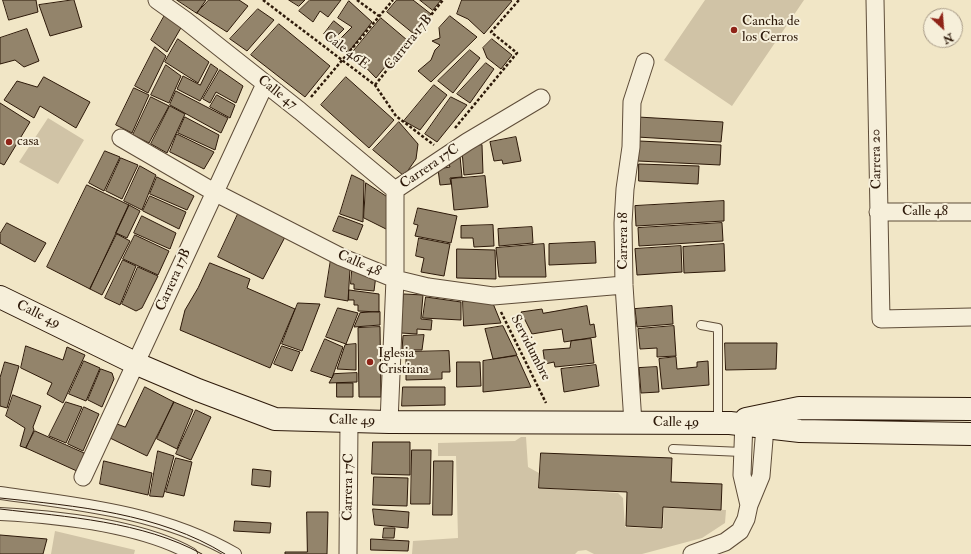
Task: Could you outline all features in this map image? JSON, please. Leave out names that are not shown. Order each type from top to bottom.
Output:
[{"type":"main road","name":"Calle 49","points":[[0,297],[137,364],[198,390],[275,419],[389,422],[633,423],[765,421],[800,431],[971,434]]},
{"type":"main road","name":"Calle 49","points":[[765,421],[799,408],[971,409]]},
{"type":"main road","points":[[908,408],[908,433]]},
{"type":"street","name":"Calle 47","points":[[157,0],[186,20],[264,84],[300,110],[395,190]]},
{"type":"street","name":"Carrera 20","points":[[875,0],[881,319],[971,317]]},
{"type":"street","name":"Carrera 18","points":[[633,423],[624,285],[623,223],[625,189],[631,147],[632,102],[645,62]]},
{"type":"street","name":"Carrera 17B","points":[[83,477],[137,364],[264,84]]},
{"type":"street","name":"Carrera 17C","points":[[389,422],[395,279],[395,190],[447,155],[541,98]]},
{"type":"street","name":"Calle 48","points":[[121,138],[214,192],[341,257],[395,279],[436,288],[493,296],[624,285]]},
{"type":"street","name":"Calle 48","points":[[878,212],[971,212]]},
{"type":"street","name":"Carrera 17C","points":[[348,554],[350,421]]},
{"type":"street","points":[[692,554],[725,542],[740,531],[746,519],[749,505],[760,476],[765,421]]},
{"type":"street","points":[[734,422],[742,452],[742,475],[749,505]]},
{"type":"street","points":[[0,493],[108,508],[178,527],[235,554]]},
{"type":"street","points":[[0,514],[29,515],[88,523],[146,536],[177,546],[191,554]]},
{"type":"lane","points":[[701,325],[718,328],[734,422]]},
{"type":"lane","points":[[673,449],[742,452]]},
{"type":"path","name":"Cale 46E","points":[[263,0],[375,85],[396,116],[447,155]]},
{"type":"path","points":[[358,0],[379,16]]},
{"type":"path","points":[[300,110],[393,0]]},
{"type":"path","name":"Carrera 17B","points":[[375,85],[443,0]]},
{"type":"path","name":"Carrera 17C","points":[[453,131],[517,53],[491,32],[520,0]]},
{"type":"path","name":"Servidumbre","points":[[493,296],[549,409]]},
{"type":"shaded area","name":"Cancha de los Cerros","points":[[705,0],[804,0],[732,106],[664,60]]},
{"type":"shaded area","points":[[48,118],[84,140],[58,184],[19,162]]},
{"type":"shaded area","points":[[521,437],[526,437],[528,467],[539,473],[539,488],[618,493],[623,498],[625,527],[663,529],[664,508],[726,510],[725,523],[702,538],[642,554],[594,554],[586,550],[578,551],[575,554],[412,554],[413,541],[458,538],[456,456],[438,456],[438,443],[515,441]]},
{"type":"shaded area","points":[[55,531],[135,550],[134,554],[51,554]]},
{"type":"building","points":[[3,0],[36,0],[38,12],[9,20]]},
{"type":"building","points":[[74,0],[82,27],[50,36],[39,5]]},
{"type":"building","points":[[177,0],[206,0],[197,13]]},
{"type":"building","points":[[209,0],[239,0],[248,6],[227,32],[197,13]]},
{"type":"building","points":[[289,0],[305,0],[299,6]]},
{"type":"building","points":[[310,0],[341,0],[328,17],[320,11],[313,22],[299,11]]},
{"type":"building","points":[[397,0],[413,0],[431,14],[414,34],[387,12]]},
{"type":"building","points":[[420,0],[441,0],[433,10]]},
{"type":"building","points":[[462,0],[512,1],[484,34],[468,19],[457,14]]},
{"type":"building","points":[[349,1],[372,22],[348,53],[337,42],[352,27],[338,18]]},
{"type":"building","points":[[258,9],[274,20],[247,51],[230,39]]},
{"type":"building","points":[[165,15],[182,26],[167,52],[151,40]]},
{"type":"building","points":[[450,16],[477,37],[431,82],[418,71],[431,60],[435,50],[440,45],[432,41],[440,38],[439,28]]},
{"type":"building","points":[[381,18],[407,40],[376,78],[352,53]]},
{"type":"building","points":[[334,21],[344,29],[332,41],[324,34]]},
{"type":"building","points":[[279,24],[330,66],[305,97],[251,55]]},
{"type":"building","points":[[27,29],[39,61],[24,67],[15,60],[0,64],[0,38]]},
{"type":"building","points":[[178,39],[209,62],[198,83],[165,62]]},
{"type":"building","points":[[492,39],[512,55],[501,69],[487,58],[483,48]]},
{"type":"building","points":[[155,47],[166,56],[148,93],[135,86]]},
{"type":"building","points":[[470,50],[480,58],[453,93],[438,81]]},
{"type":"building","points":[[486,63],[494,69],[470,103],[457,94]]},
{"type":"building","points":[[211,64],[218,69],[200,101],[177,89],[183,76],[200,85]]},
{"type":"building","points":[[166,65],[181,76],[169,103],[151,95]]},
{"type":"building","points":[[220,70],[243,86],[236,103],[216,92],[210,103],[203,99]]},
{"type":"building","points":[[44,77],[90,102],[76,128],[40,106],[34,118],[4,100],[17,81],[37,87]]},
{"type":"building","points":[[346,77],[394,120],[369,148],[321,105]]},
{"type":"building","points":[[434,85],[447,95],[420,130],[404,121]]},
{"type":"building","points":[[134,88],[149,95],[132,133],[116,125]]},
{"type":"building","points":[[176,91],[228,118],[221,133],[170,105]]},
{"type":"building","points":[[217,95],[235,105],[230,118],[210,107]]},
{"type":"building","points":[[151,97],[169,106],[149,143],[133,135]]},
{"type":"building","points":[[451,97],[467,105],[437,142],[425,134]]},
{"type":"building","name":"casa","points":[[0,103],[30,122],[4,165],[0,163]]},
{"type":"building","points":[[170,106],[185,114],[167,153],[151,144]]},
{"type":"building","points":[[185,117],[219,135],[215,150],[178,133]]},
{"type":"building","points":[[638,117],[723,122],[721,142],[637,137]]},
{"type":"building","points":[[399,122],[418,144],[416,159],[404,176],[373,150]]},
{"type":"building","points":[[177,134],[214,152],[204,169],[170,152]]},
{"type":"building","points":[[516,137],[521,161],[503,164],[502,160],[494,161],[490,142]]},
{"type":"building","points":[[639,141],[721,145],[720,165],[638,161]]},
{"type":"building","points":[[482,145],[483,173],[464,175],[462,151],[472,146]]},
{"type":"building","points":[[105,151],[120,157],[104,191],[89,183]]},
{"type":"building","points":[[460,156],[462,177],[450,178],[451,184],[440,185],[438,169],[450,167],[449,164]]},
{"type":"building","points":[[121,158],[138,165],[122,199],[106,191]]},
{"type":"building","points":[[639,164],[699,166],[698,184],[639,181]]},
{"type":"building","points":[[140,166],[156,175],[142,210],[124,201]]},
{"type":"building","points":[[352,175],[364,181],[363,222],[340,214]]},
{"type":"building","points":[[485,176],[488,207],[454,210],[451,179]]},
{"type":"building","points":[[157,177],[194,196],[187,210],[150,194]]},
{"type":"building","points":[[366,183],[389,198],[388,230],[364,218]]},
{"type":"building","points":[[87,185],[129,205],[90,289],[47,267]]},
{"type":"building","points":[[150,196],[186,212],[179,229],[143,211]]},
{"type":"building","points":[[724,201],[724,221],[636,226],[635,206]]},
{"type":"building","points":[[129,205],[140,211],[127,238],[116,233]]},
{"type":"building","points":[[418,208],[457,216],[451,243],[415,236],[418,225],[414,224]]},
{"type":"building","points":[[238,214],[285,237],[263,279],[218,257]]},
{"type":"building","points":[[142,216],[176,233],[170,249],[134,233]]},
{"type":"building","points":[[339,216],[363,225],[357,240],[333,231]]},
{"type":"building","points":[[7,223],[46,243],[35,262],[0,243],[0,234]]},
{"type":"building","points":[[722,223],[723,241],[639,246],[638,228]]},
{"type":"building","points":[[493,225],[494,246],[474,247],[473,238],[461,238],[461,226]]},
{"type":"building","points":[[532,227],[533,243],[499,246],[498,229]]},
{"type":"building","points":[[117,234],[130,241],[102,295],[90,289]]},
{"type":"building","points":[[135,235],[169,251],[158,275],[123,259]]},
{"type":"building","points":[[419,238],[450,244],[444,276],[421,272],[424,258],[416,256]]},
{"type":"building","points":[[595,242],[596,263],[549,265],[549,244]]},
{"type":"building","points":[[544,244],[546,277],[499,277],[496,248]]},
{"type":"building","points":[[724,244],[725,271],[684,273],[683,247]]},
{"type":"building","points":[[681,246],[682,272],[637,275],[635,249]]},
{"type":"building","points":[[457,249],[495,250],[496,279],[457,278]]},
{"type":"building","points":[[331,259],[350,269],[348,301],[325,297]]},
{"type":"building","points":[[123,260],[136,266],[120,305],[105,298]]},
{"type":"building","points":[[210,263],[250,279],[247,288],[295,309],[270,368],[180,330],[185,310]]},
{"type":"building","points":[[138,267],[158,276],[142,308],[136,311],[122,304]]},
{"type":"building","points":[[352,271],[376,275],[374,291],[354,289],[354,284],[351,284]]},
{"type":"building","points":[[349,290],[379,294],[379,312],[358,311],[358,305],[354,305],[354,300],[349,300]]},
{"type":"building","points":[[404,294],[423,295],[421,319],[432,320],[431,330],[417,329],[417,334],[401,333]]},
{"type":"building","points":[[426,297],[461,302],[461,320],[423,318]]},
{"type":"building","points":[[463,301],[492,301],[501,323],[464,326]]},
{"type":"building","points":[[298,303],[320,304],[302,351],[282,344]]},
{"type":"building","points":[[587,306],[590,325],[594,324],[596,337],[564,342],[562,329],[532,334],[521,312],[542,309],[543,313]]},
{"type":"building","points":[[672,306],[673,324],[637,327],[635,309]]},
{"type":"building","points":[[338,308],[358,313],[346,344],[326,337]]},
{"type":"building","points":[[380,312],[380,325],[354,327],[360,313]]},
{"type":"building","points":[[503,326],[517,355],[493,359],[485,329]]},
{"type":"building","points":[[674,326],[676,356],[657,357],[657,348],[640,349],[638,329]]},
{"type":"building","name":"Iglesia Cristiana","points":[[380,327],[381,397],[359,397],[358,328]]},
{"type":"building","points":[[424,335],[422,350],[402,350],[403,336]]},
{"type":"building","points":[[325,339],[343,347],[332,378],[311,371]]},
{"type":"building","points":[[591,339],[594,363],[555,367],[554,362],[545,364],[543,350],[570,348],[571,341]]},
{"type":"building","points":[[725,343],[777,343],[776,369],[726,370]]},
{"type":"building","points":[[356,344],[356,370],[337,369],[345,345]]},
{"type":"building","points":[[26,346],[63,360],[67,347],[85,355],[63,403],[47,394],[52,383],[21,368]]},
{"type":"building","points":[[282,346],[300,352],[292,371],[274,364]]},
{"type":"building","points":[[449,351],[450,372],[442,372],[442,379],[406,380],[406,352]]},
{"type":"building","points":[[517,356],[531,387],[483,392],[483,361]]},
{"type":"building","points":[[676,357],[677,369],[697,367],[697,362],[708,361],[709,385],[662,389],[659,359]]},
{"type":"building","points":[[84,361],[100,368],[86,401],[69,394]]},
{"type":"building","points":[[5,362],[19,366],[7,408],[0,406],[0,378]]},
{"type":"building","points":[[457,362],[480,362],[481,386],[457,387]]},
{"type":"building","points":[[596,365],[599,386],[564,392],[561,369]]},
{"type":"building","points":[[657,367],[659,392],[641,393],[639,368]]},
{"type":"building","points":[[101,369],[112,373],[114,379],[102,407],[88,400]]},
{"type":"building","points":[[357,373],[357,382],[329,383],[334,374]]},
{"type":"building","points":[[337,383],[353,383],[353,397],[337,397]]},
{"type":"building","points":[[145,387],[174,402],[147,456],[110,438],[117,424],[125,427]]},
{"type":"building","points":[[403,387],[445,387],[445,405],[402,406]]},
{"type":"building","points":[[13,395],[41,406],[33,427],[34,430],[26,448],[20,446],[25,428],[6,416]]},
{"type":"building","points":[[66,402],[82,407],[66,443],[49,436]]},
{"type":"building","points":[[174,402],[193,410],[177,449],[157,439]]},
{"type":"building","points":[[84,407],[99,414],[83,451],[68,444]]},
{"type":"building","points":[[196,410],[211,417],[191,460],[176,454]]},
{"type":"building","points":[[35,431],[84,453],[79,472],[26,448]]},
{"type":"building","points":[[373,442],[410,442],[410,475],[372,474]]},
{"type":"building","points":[[412,450],[431,450],[430,504],[411,504]]},
{"type":"building","points":[[158,451],[174,456],[163,497],[150,496]]},
{"type":"building","points":[[541,453],[672,458],[671,482],[722,484],[721,510],[663,507],[662,528],[626,526],[627,492],[539,488]]},
{"type":"building","points":[[176,458],[192,462],[184,496],[166,492]]},
{"type":"building","points":[[104,461],[152,473],[148,495],[100,484]]},
{"type":"building","points":[[434,461],[453,461],[452,515],[433,515]]},
{"type":"building","points":[[253,469],[271,471],[270,487],[252,485]]},
{"type":"building","points":[[374,477],[408,478],[407,506],[373,505]]},
{"type":"building","points":[[373,509],[409,512],[408,528],[375,525]]},
{"type":"building","points":[[307,512],[328,512],[327,554],[285,554],[285,552],[307,552]]},
{"type":"building","points":[[235,521],[271,523],[270,533],[234,531]]},
{"type":"building","points":[[384,528],[395,528],[394,538],[383,538]]},
{"type":"building","points":[[0,535],[47,539],[43,554],[0,554]]},
{"type":"building","points":[[371,539],[409,541],[408,551],[371,550]]},
{"type":"tram line","points":[[0,498],[87,508],[145,520],[200,540],[225,554]]},
{"type":"tram line","points":[[0,509],[78,518],[129,527],[155,534],[202,554]]},
{"type":"place","name":"Cancha de los Cerros","points":[[734,30]]},
{"type":"place","name":"casa","points":[[9,142]]},
{"type":"place","name":"Iglesia Cristiana","points":[[370,362]]}]
